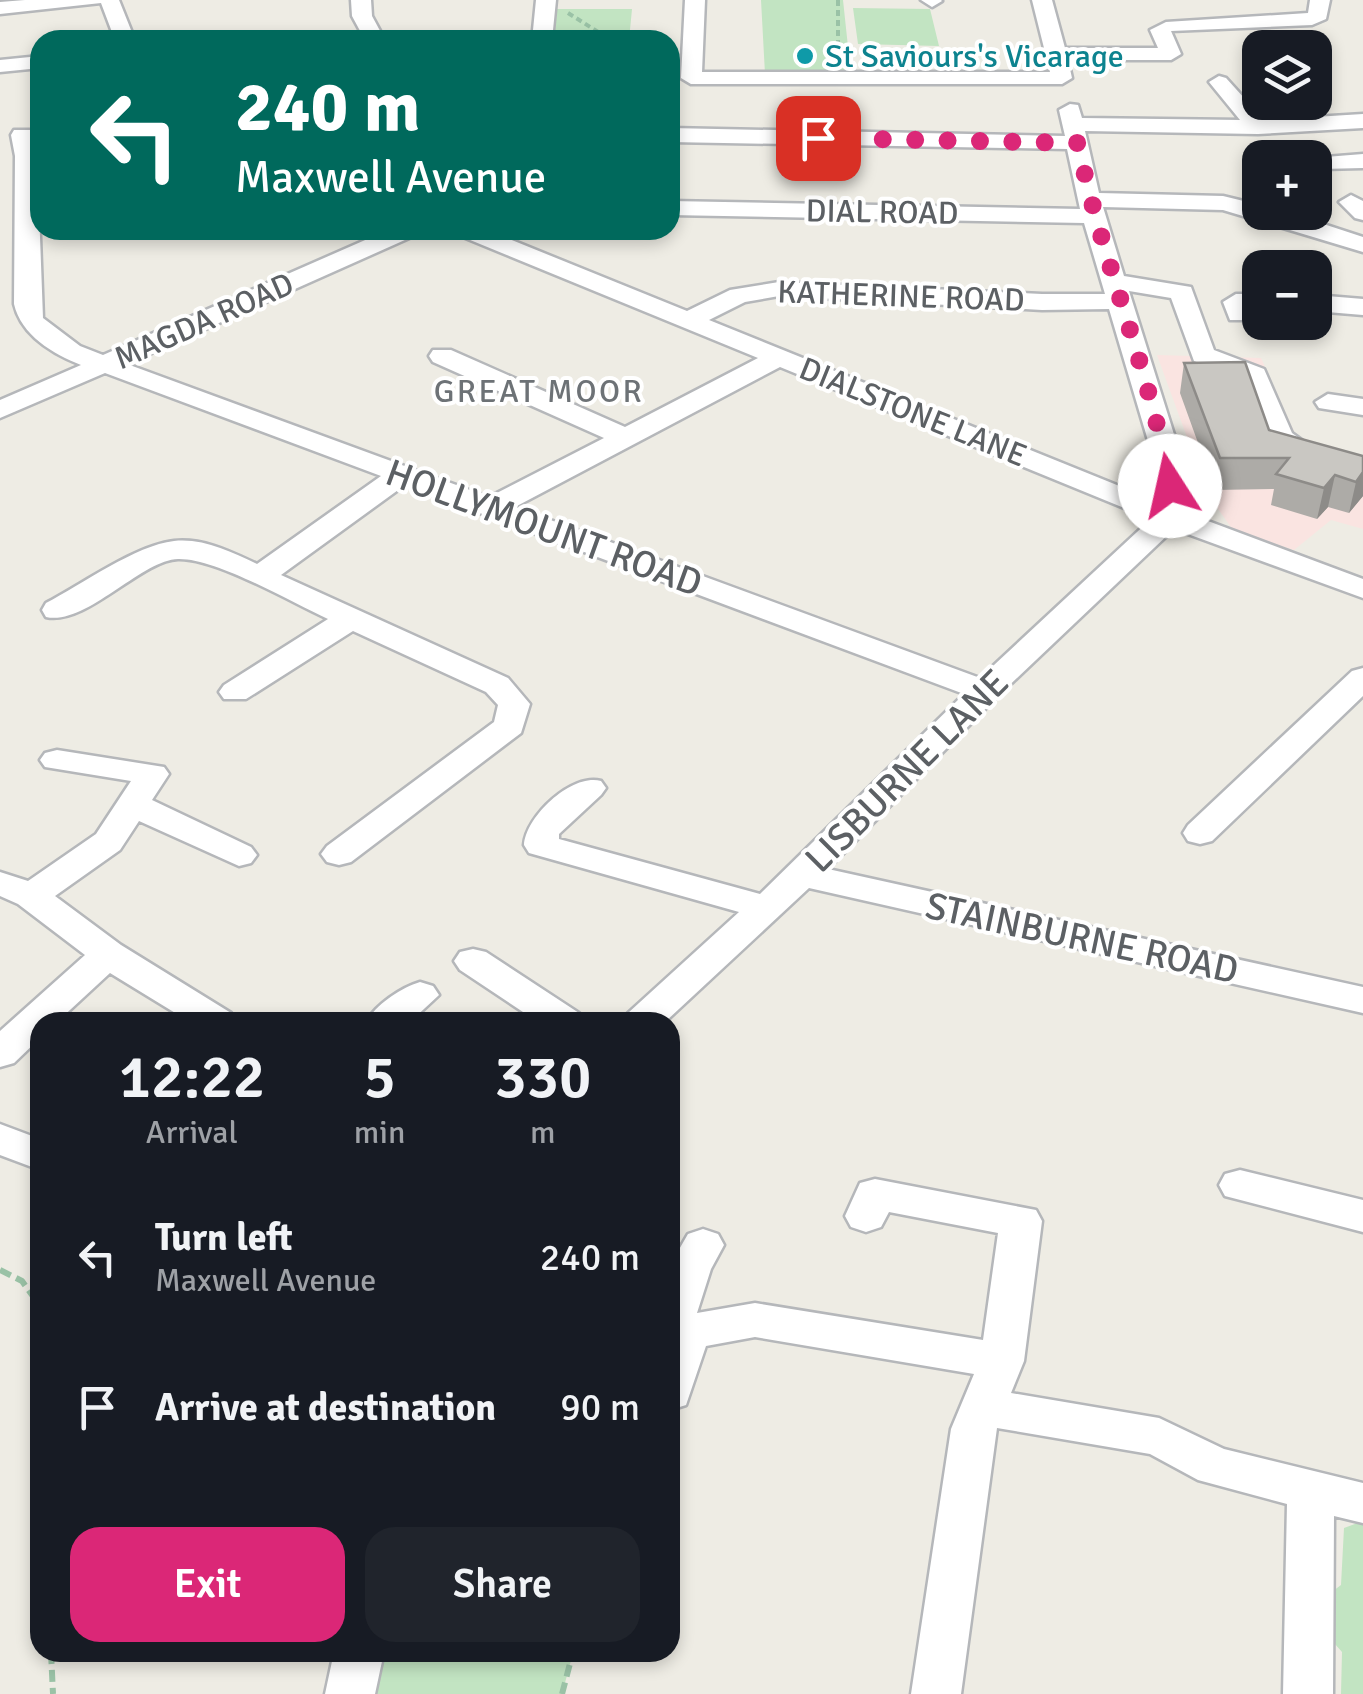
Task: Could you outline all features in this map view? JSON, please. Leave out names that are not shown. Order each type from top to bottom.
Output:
[{"type":"street","points":[[0,8],[93,0]]},
{"type":"street","points":[[109,0],[121,30]]},
{"type":"street","points":[[361,0],[362,16],[370,30]]},
{"type":"street","points":[[695,0],[691,78],[1258,127],[1363,120]]},
{"type":"street","points":[[1042,0],[1092,208],[1163,444],[1170,516]]},
{"type":"street","points":[[1056,54],[1171,54],[1166,28],[1293,22],[1319,7]]},
{"type":"street","points":[[0,66],[30,63]]},
{"type":"street","points":[[1219,82],[1258,127]]},
{"type":"street","points":[[680,135],[1070,111]]},
{"type":"street","name":"HOLLYMOUNT ROAD","points":[[21,136],[26,156],[27,304],[32,321],[48,337],[102,366],[985,691]]},
{"type":"street","points":[[1332,162],[1363,161]]},
{"type":"street","name":"DIAL ROAD","points":[[680,208],[1092,208],[1223,204],[1242,208]]},
{"type":"street","points":[[1332,220],[1359,211]]},
{"type":"street","name":"DIAL ROAD","points":[[1314,230],[1363,245]]},
{"type":"street","name":"MAGDA ROAD","points":[[0,410],[386,240]]},
{"type":"street","name":"DIALSTONE LANE","points":[[497,240],[1170,516],[1363,589]]},
{"type":"street","name":"KATHERINE ROAD","points":[[687,321],[739,295],[778,289],[1042,302],[1119,292],[1182,292],[1204,355],[1255,375],[1282,444],[1296,454],[1343,468]]},
{"type":"street","points":[[1332,304],[1363,307]]},
{"type":"street","points":[[442,356],[625,437]]},
{"type":"street","points":[[490,508],[778,358]]},
{"type":"street","points":[[1328,402],[1363,407]]},
{"type":"street","points":[[260,576],[401,474]]},
{"type":"street","name":"LISBURNE LANE","points":[[653,1012],[802,875],[985,691],[1170,516]]},
{"type":"street","points":[[56,609],[142,562],[175,550],[208,553],[498,685],[514,704],[508,726],[376,835],[339,854]]},
{"type":"street","points":[[235,692],[352,618]]},
{"type":"street","points":[[1200,833],[1363,678]]},
{"type":"street","points":[[11,892],[108,842],[152,774],[57,760]]},
{"type":"street","points":[[589,788],[542,831],[541,844],[592,862],[726,892],[765,909]]},
{"type":"street","points":[[132,804],[239,855]]},
{"type":"street","name":"STAINBURNE ROAD","points":[[802,875],[1363,1000]]},
{"type":"street","points":[[11,892],[201,1012]]},
{"type":"street","points":[[44,1012],[108,954]]},
{"type":"street","points":[[473,961],[549,1012]]},
{"type":"street","points":[[398,1012],[420,996]]},
{"type":"street","points":[[0,1052],[30,1025]]},
{"type":"street","points":[[0,1140],[30,1151]]},
{"type":"street","points":[[1240,1185],[1363,1216]]},
{"type":"street","points":[[866,1216],[875,1194],[1021,1221],[1002,1361],[974,1429],[936,1694]]},
{"type":"street","points":[[680,1312],[690,1268],[703,1245]]},
{"type":"street","points":[[680,1329],[755,1320],[1002,1361]]},
{"type":"street","points":[[984,1407],[1158,1436],[1214,1466],[1363,1503]]},
{"type":"street","points":[[1308,1694],[1311,1491]]},
{"type":"street","points":[[350,1694],[357,1662]]},
{"type":"path","points":[[838,0],[838,61]]},
{"type":"path","points":[[546,6],[595,30]]},
{"type":"path","points":[[0,1270],[22,1281],[30,1292]]},
{"type":"path","points":[[51,1662],[53,1694]]},
{"type":"path","points":[[562,1694],[570,1662]]},
{"type":"shaded area","points":[[1157,355],[1261,358],[1297,438],[1363,458],[1363,529],[1331,520],[1294,550],[1233,530],[1208,495]]},
{"type":"green space","points":[[761,0],[843,0],[851,75],[765,74]]},
{"type":"green space","points":[[853,8],[930,9],[939,46],[858,44]]},
{"type":"green space","points":[[557,9],[632,9],[630,30],[555,30]]},
{"type":"green space","points":[[1363,1521],[1363,1694],[1341,1694],[1342,1652],[1327,1635],[1329,1594],[1341,1585],[1344,1528]]},
{"type":"green space","points":[[357,1662],[571,1662],[562,1694],[350,1694]]},
{"type":"building","points":[[1245,362],[1269,430],[1363,456],[1363,472],[1356,482],[1335,475],[1324,488],[1276,474],[1289,458],[1220,458],[1184,363]]},
{"type":"place","name":"St Saviours's Vicarage","points":[[805,56]]},
{"type":"district","name":"GREAT MOOR","points":[[539,391]]},
{"type":"route","points":[[818,138],[1078,143],[1089,200],[1163,444],[1170,486]]}]
